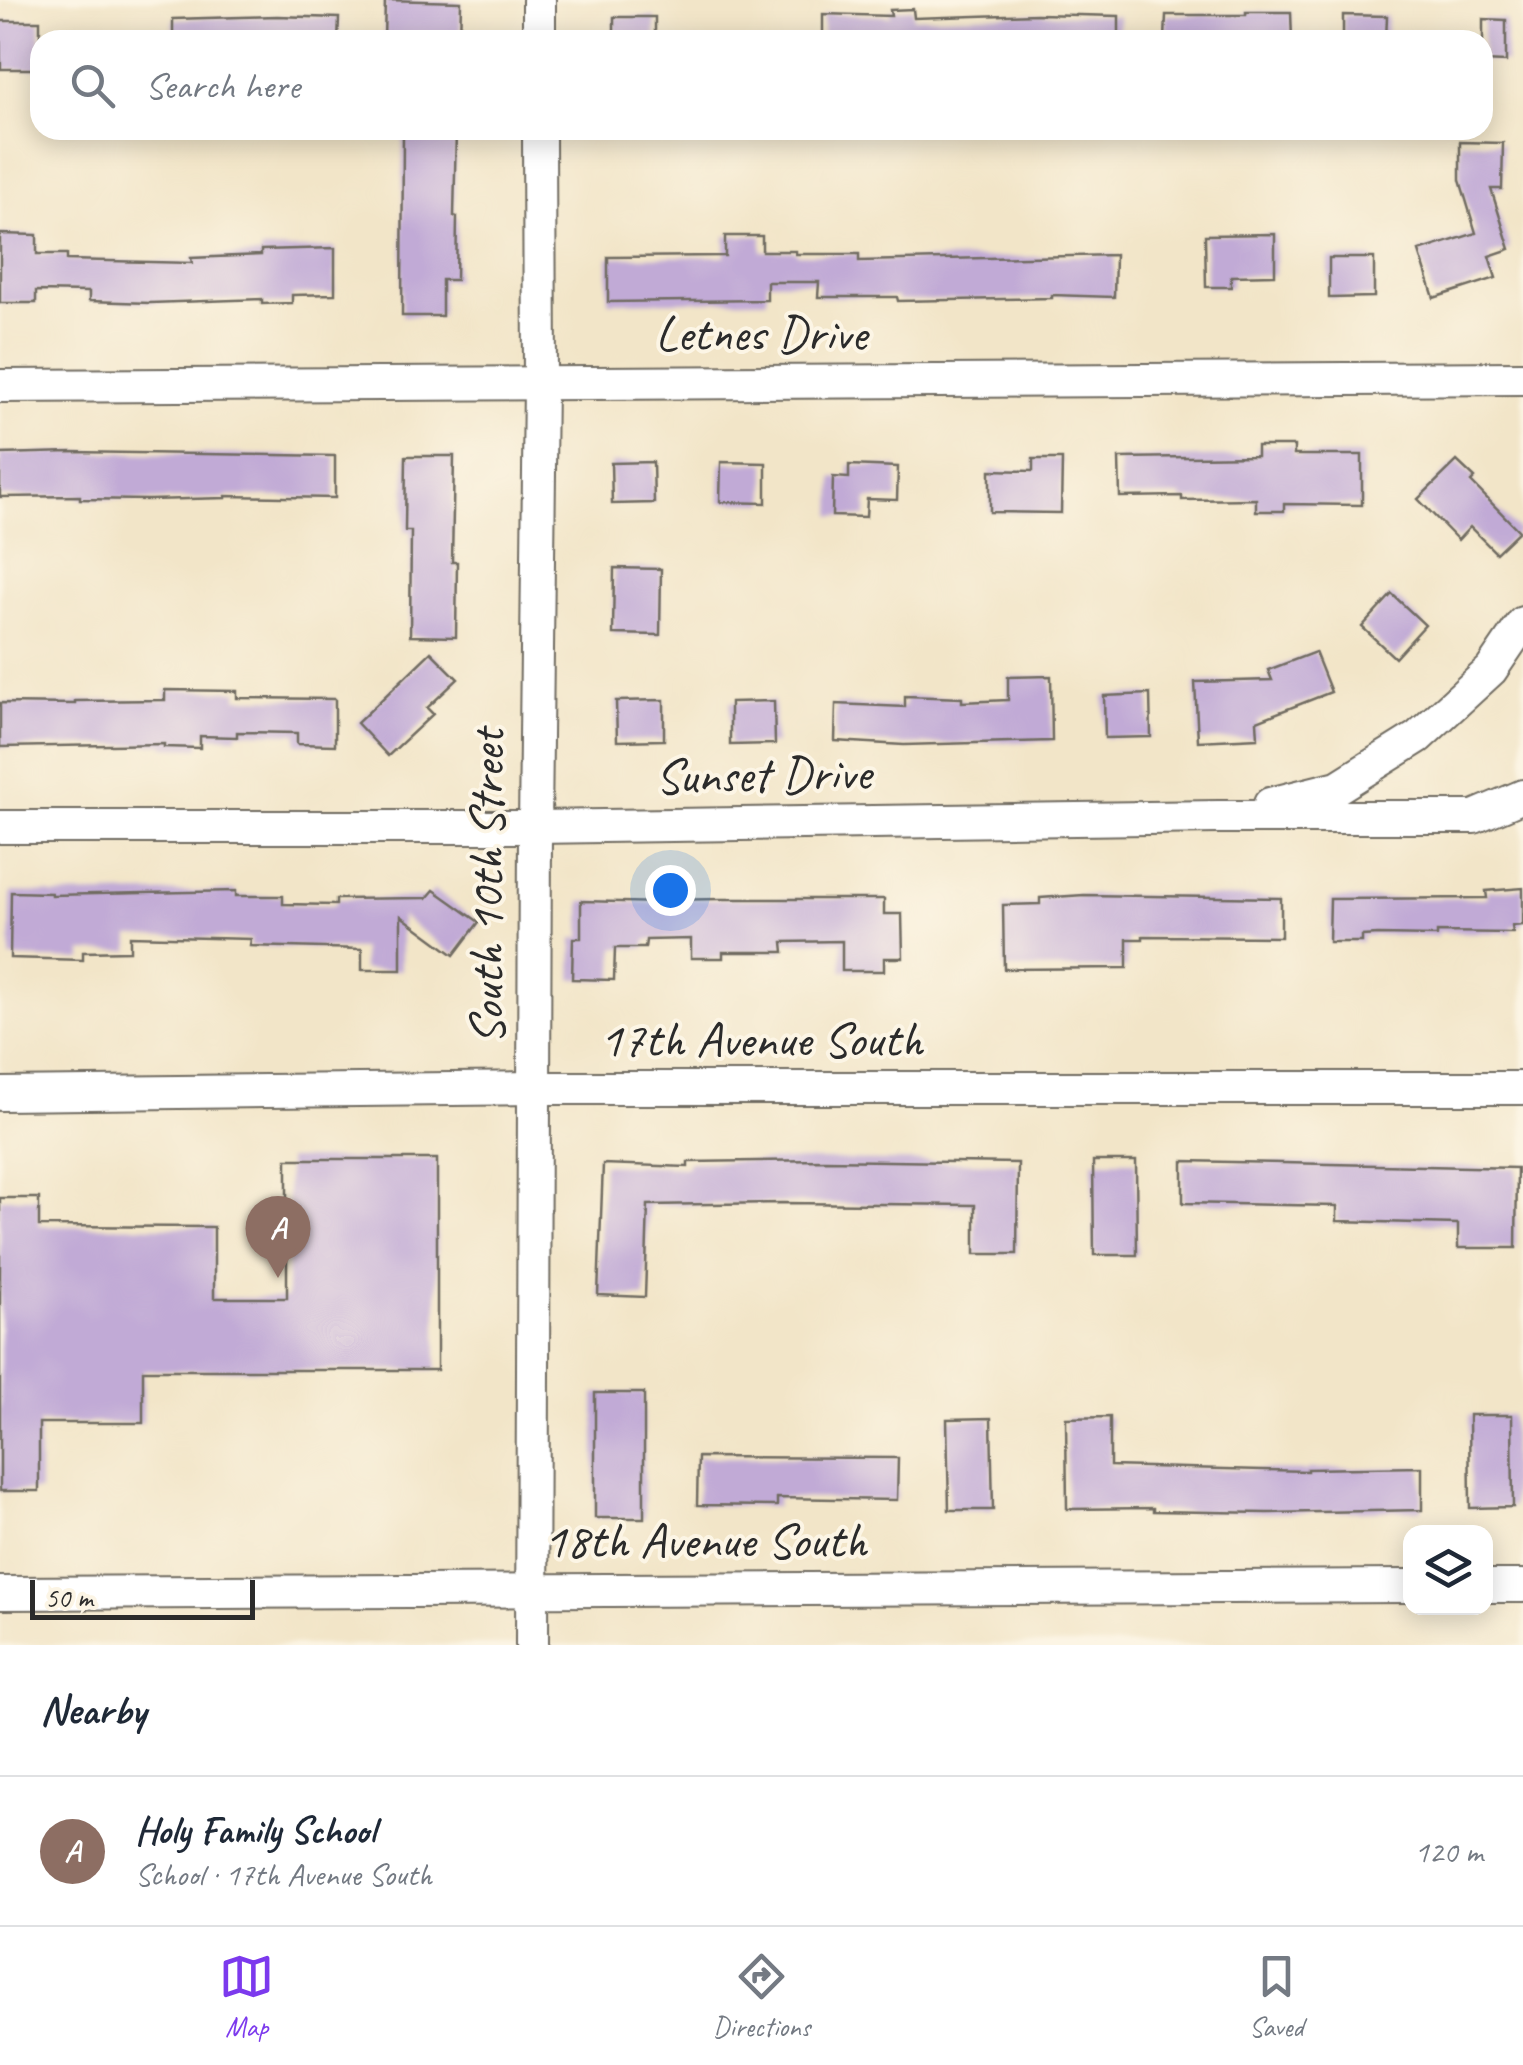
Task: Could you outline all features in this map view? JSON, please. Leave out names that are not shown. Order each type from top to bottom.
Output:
[{"type":"street","points":[[539,0],[539,30]]},
{"type":"street","name":"South 10th Street","points":[[532,1645],[539,140]]},
{"type":"street","name":"Letnes Drive","points":[[0,386],[1523,378]]},
{"type":"street","points":[[1218,817],[1338,787],[1386,757],[1418,736],[1492,670],[1523,624]]},
{"type":"street","name":"Sunset Drive","points":[[0,827],[1474,818],[1523,796]]},
{"type":"street","name":"17th Avenue South","points":[[0,1094],[534,1088],[1523,1088]]},
{"type":"street","name":"18th Avenue South","points":[[0,1593],[1403,1586]]},
{"type":"street","points":[[1493,1586],[1523,1586]]},
{"type":"building","points":[[385,0],[461,2],[460,30],[384,30]]},
{"type":"building","points":[[913,9],[914,18],[1119,16],[1119,30],[823,30],[823,14],[891,16],[890,10]]},
{"type":"building","points":[[1291,12],[1292,30],[1165,30],[1166,15]]},
{"type":"building","points":[[1343,15],[1387,16],[1386,30],[1343,30]]},
{"type":"building","points":[[614,17],[655,17],[655,30],[614,30]]},
{"type":"building","points":[[339,18],[338,30],[173,30],[173,19]]},
{"type":"building","points":[[1483,19],[1506,20],[1506,62],[1493,61],[1493,30],[1483,30]]},
{"type":"building","points":[[0,21],[40,21],[40,30],[30,30],[30,69],[1,69]]},
{"type":"building","points":[[403,140],[456,140],[456,280],[442,280],[442,316],[402,316]]},
{"type":"building","points":[[1460,142],[1503,143],[1502,189],[1491,189],[1510,249],[1489,256],[1496,278],[1434,298],[1419,251],[1476,233],[1460,180]]},
{"type":"building","points":[[0,234],[37,235],[37,254],[67,254],[67,260],[192,263],[191,258],[261,255],[261,250],[335,248],[335,294],[292,295],[292,303],[262,304],[262,299],[150,303],[89,301],[89,292],[36,291],[36,303],[0,303]]},
{"type":"building","points":[[1275,234],[1275,275],[1231,276],[1231,287],[1206,287],[1205,235]]},
{"type":"building","points":[[725,236],[762,236],[762,251],[859,254],[859,261],[1115,255],[1114,297],[1052,295],[898,301],[897,297],[818,297],[819,282],[767,282],[767,300],[608,302],[608,257],[725,256]]},
{"type":"building","points":[[1329,258],[1374,258],[1374,297],[1329,298]]},
{"type":"building","points":[[1257,446],[1294,446],[1294,455],[1362,455],[1362,505],[1284,504],[1284,511],[1256,511],[1256,499],[1120,497],[1119,458],[1257,456]]},
{"type":"building","points":[[0,454],[335,456],[335,498],[0,497]]},
{"type":"building","points":[[406,456],[454,456],[452,562],[457,562],[456,637],[410,636],[411,531],[405,531]]},
{"type":"building","points":[[1033,459],[1062,459],[1061,513],[990,512],[990,470],[1033,471]]},
{"type":"building","points":[[1457,461],[1475,478],[1471,482],[1519,531],[1496,553],[1470,527],[1458,540],[1418,499]]},
{"type":"building","points":[[653,462],[654,503],[612,504],[611,463]]},
{"type":"building","points":[[721,462],[766,463],[766,503],[720,502]]},
{"type":"building","points":[[849,465],[898,467],[897,500],[867,499],[866,517],[832,516],[833,477],[849,478]]},
{"type":"building","points":[[614,568],[661,569],[660,635],[613,634]]},
{"type":"building","points":[[1392,594],[1425,625],[1395,658],[1362,627]]},
{"type":"building","points":[[431,652],[458,679],[427,708],[433,714],[388,756],[357,723]]},
{"type":"building","points":[[1315,652],[1331,692],[1257,721],[1258,738],[1198,741],[1195,682],[1272,680],[1268,670]]},
{"type":"building","points":[[1051,676],[1052,741],[904,745],[835,741],[836,704],[905,707],[905,696],[962,698],[962,702],[1008,700],[1008,677]]},
{"type":"building","points":[[165,690],[237,691],[237,698],[335,699],[335,745],[297,744],[297,733],[237,732],[237,737],[200,736],[200,748],[164,744],[0,747],[0,703],[165,700]]},
{"type":"building","points":[[1150,694],[1151,737],[1105,738],[1104,696]]},
{"type":"building","points":[[664,700],[664,740],[617,741],[616,701]]},
{"type":"building","points":[[774,701],[775,744],[730,745],[730,702]]},
{"type":"building","points":[[1523,888],[1523,925],[1512,926],[1513,933],[1437,932],[1437,936],[1378,935],[1362,936],[1362,942],[1329,942],[1330,899],[1487,898],[1486,891]]},
{"type":"building","points":[[434,890],[479,922],[454,955],[401,916],[401,970],[362,970],[362,949],[250,946],[251,939],[130,936],[130,951],[83,952],[83,960],[10,958],[11,892],[51,895],[236,891],[236,896],[283,896],[283,904],[336,905],[336,899],[427,898]]},
{"type":"building","points":[[1040,898],[1281,898],[1281,937],[1143,936],[1127,939],[1127,968],[1004,969],[1003,905],[1040,904]]},
{"type":"building","points":[[884,899],[884,914],[902,914],[903,958],[884,958],[884,971],[842,971],[842,941],[783,942],[784,952],[723,952],[723,958],[691,958],[691,939],[646,940],[645,948],[615,948],[614,980],[572,979],[573,938],[581,938],[581,901]]},
{"type":"building","points":[[287,1159],[437,1159],[437,1370],[143,1370],[143,1423],[39,1423],[39,1491],[0,1491],[0,1198],[39,1198],[39,1226],[214,1227],[214,1298],[287,1298]]},
{"type":"building","points":[[1093,1161],[1136,1161],[1137,1255],[1094,1255]]},
{"type":"building","points":[[1183,1161],[1517,1168],[1516,1248],[1458,1248],[1458,1224],[1337,1221],[1337,1206],[1183,1203]]},
{"type":"building","points":[[688,1162],[1018,1163],[1017,1254],[975,1254],[975,1205],[648,1205],[645,1297],[598,1295],[603,1164],[688,1167]]},
{"type":"building","points":[[595,1393],[644,1393],[644,1518],[595,1518]]},
{"type":"building","points":[[1469,1415],[1512,1415],[1513,1507],[1470,1508]]},
{"type":"building","points":[[1110,1417],[1110,1466],[1307,1471],[1422,1467],[1422,1510],[1267,1513],[1067,1509],[1066,1418]]},
{"type":"building","points":[[991,1418],[993,1510],[949,1510],[947,1419]]},
{"type":"building","points":[[698,1457],[898,1458],[897,1500],[777,1498],[777,1506],[697,1505]]},
{"type":"place","name":"Holy Family School","points":[[278,1278]]}]
